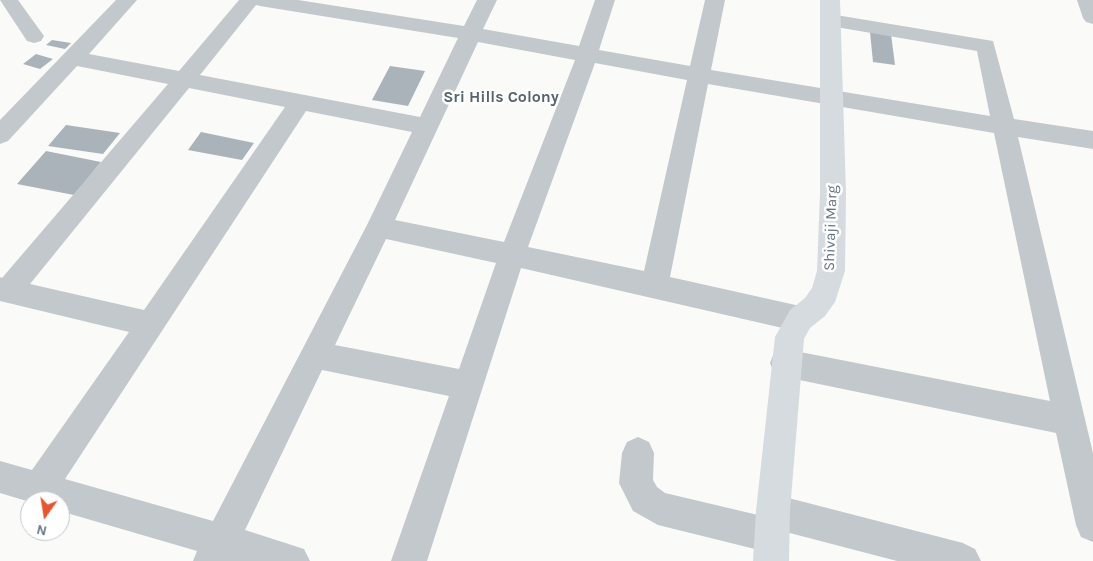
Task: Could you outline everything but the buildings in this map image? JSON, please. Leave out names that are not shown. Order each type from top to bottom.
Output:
[{"type":"street","points":[[8,0],[34,36]]},
{"type":"street","points":[[0,135],[127,0]]},
{"type":"street","points":[[151,324],[4,290],[250,0]]},
{"type":"street","points":[[260,0],[368,8],[472,34],[587,55],[831,98],[1093,140]]},
{"type":"street","points":[[216,551],[379,227],[487,0]]},
{"type":"street","points":[[409,561],[512,255],[587,55],[605,0]]},
{"type":"street","points":[[655,285],[716,0]]},
{"type":"street","points":[[1086,0],[1093,18]]},
{"type":"street","points":[[830,10],[986,46],[1093,525]]},
{"type":"street","name":"Shivaji Marg","points":[[772,536],[785,363],[790,337],[800,319],[814,307],[825,293],[831,270],[833,193],[830,10]]},
{"type":"street","points":[[74,58],[427,126]]},
{"type":"street","points":[[39,488],[301,102]]},
{"type":"street","points":[[379,227],[655,285],[800,319]]},
{"type":"street","points":[[315,355],[468,385]]},
{"type":"street","points":[[785,363],[1070,420]]},
{"type":"street","points":[[638,453],[636,483],[645,499],[658,508],[772,536],[963,561]]},
{"type":"street","points":[[0,476],[216,551],[292,561]]},
{"type":"district","name":"Sri Hills Colony","points":[[501,97]]}]
